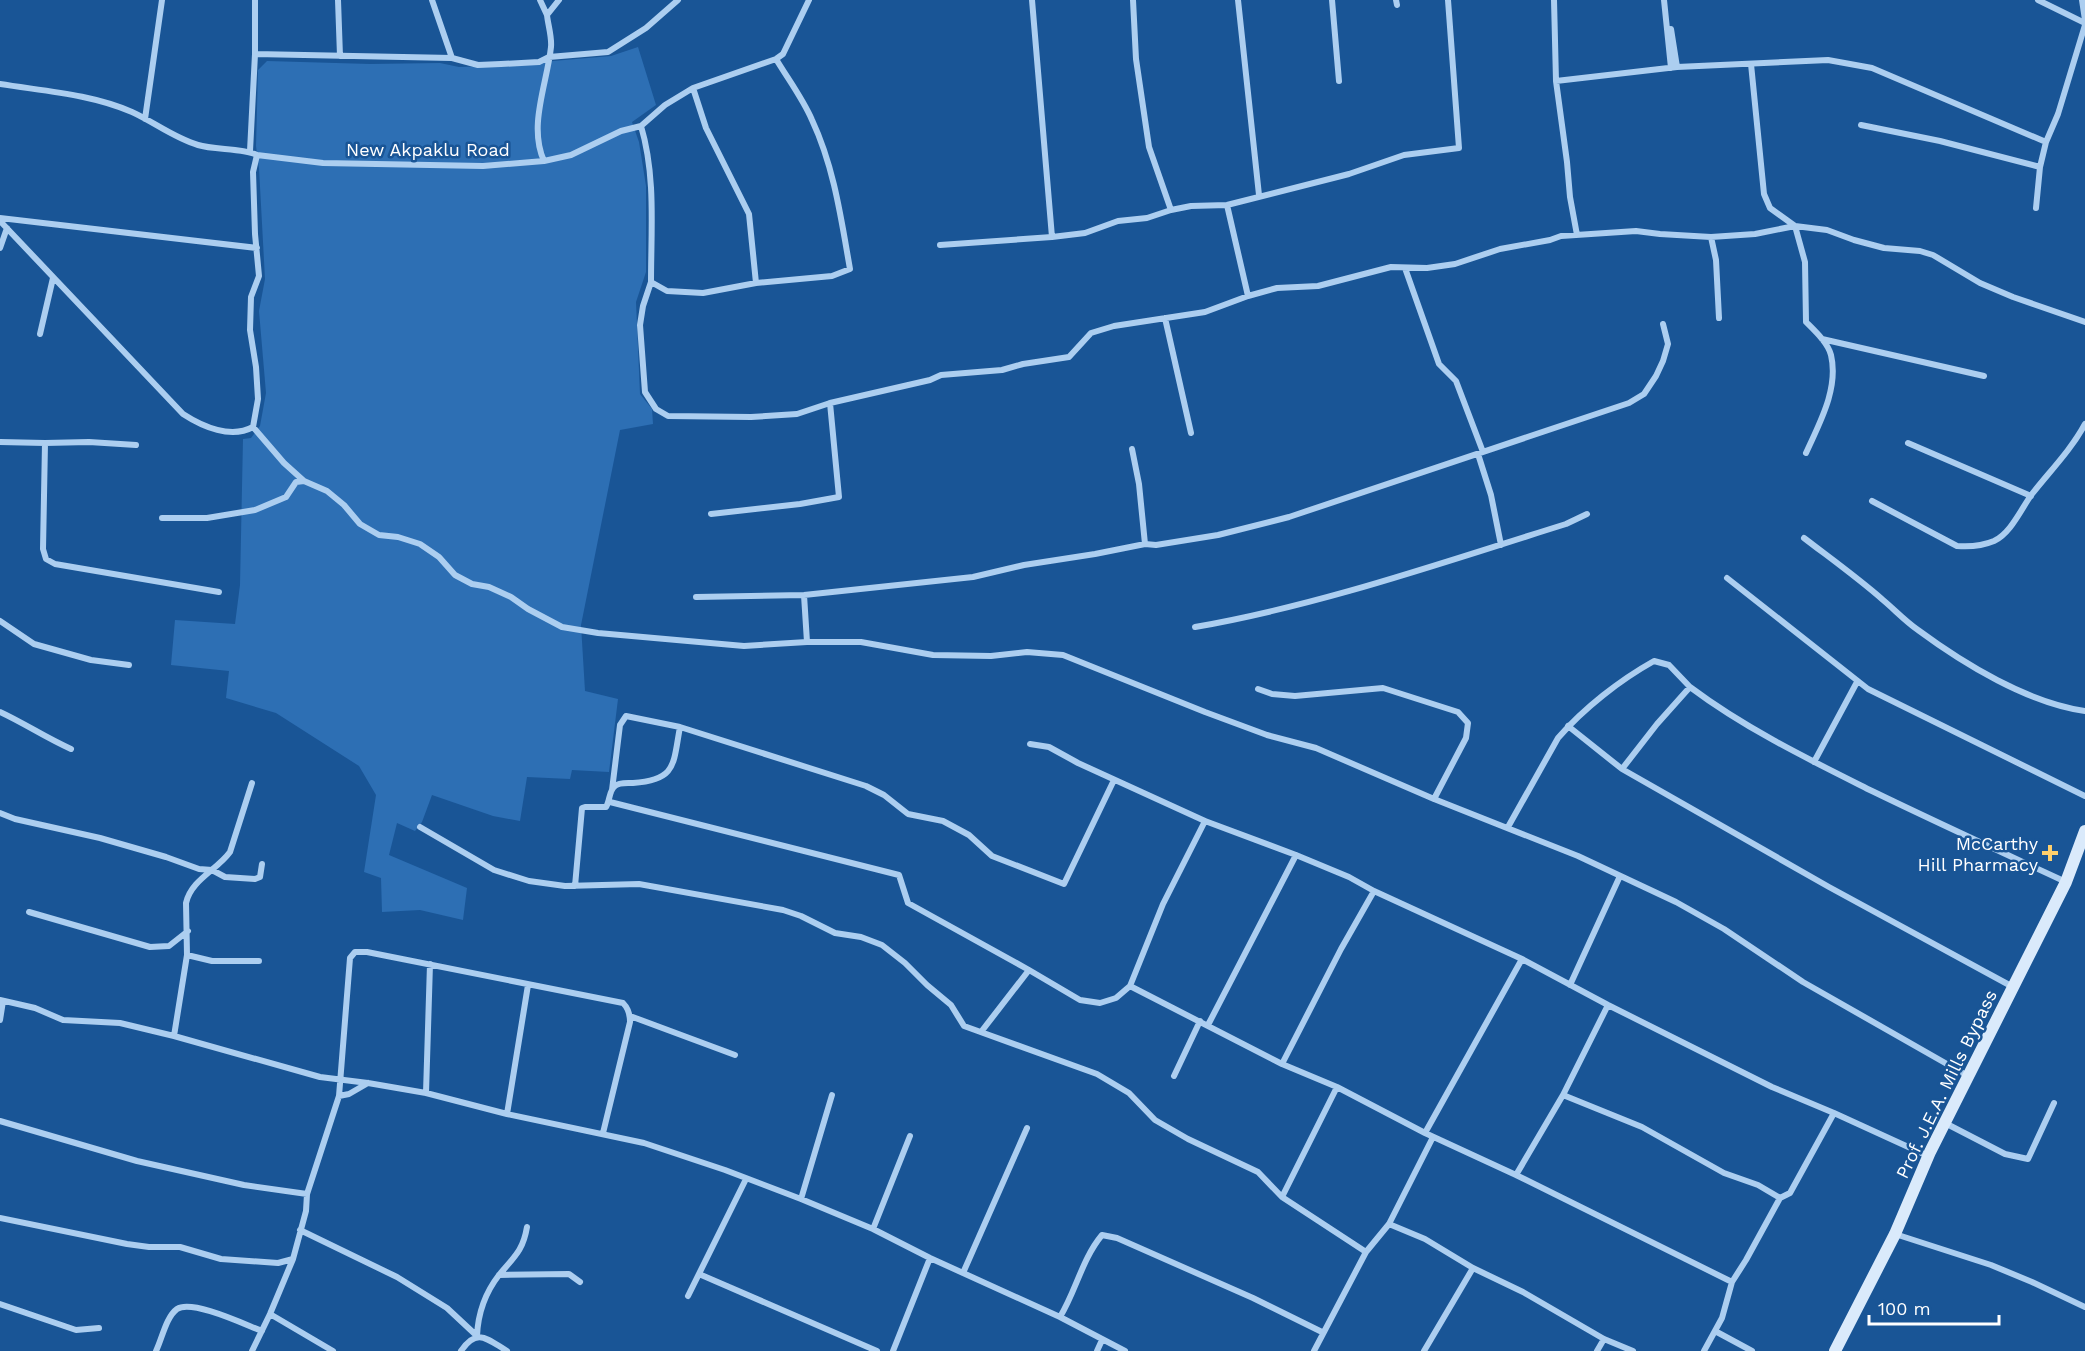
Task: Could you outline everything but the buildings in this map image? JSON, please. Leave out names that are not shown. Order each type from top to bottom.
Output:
[{"type":"street","points":[[145,119],[162,0]]},
{"type":"street","points":[[250,151],[255,0]]},
{"type":"street","points":[[338,0],[340,56]]},
{"type":"street","points":[[432,0],[452,58]]},
{"type":"street","points":[[540,0],[547,15],[551,45],[538,113],[540,153],[544,161]]},
{"type":"street","points":[[547,15],[559,0]]},
{"type":"street","points":[[255,54],[452,58],[478,65],[540,62],[549,57],[608,52],[646,28],[678,0]]},
{"type":"street","points":[[651,282],[668,291],[703,293],[756,283],[832,276],[850,269],[840,208],[830,166],[812,119],[776,59],[783,54],[809,0]]},
{"type":"street","points":[[1032,0],[1052,237]]},
{"type":"street","points":[[1133,0],[1136,59],[1149,147],[1171,210]]},
{"type":"street","points":[[1238,0],[1259,195]]},
{"type":"street","points":[[1332,0],[1339,81]]},
{"type":"street","points":[[940,245],[1085,233],[1118,221],[1147,218],[1191,206],[1227,205],[1348,174],[1404,155],[1459,148],[1448,0]]},
{"type":"street","points":[[1554,0],[1556,81],[1568,162],[1570,197],[1577,234]]},
{"type":"street","points":[[1665,0],[1674,68]]},
{"type":"street","points":[[2038,0],[2085,22]]},
{"type":"street","points":[[2036,208],[2040,167],[2046,142],[2061,105],[2085,22],[2082,0]]},
{"type":"street","name":"New Akpaklu Road","points":[[0,84],[103,102],[132,112],[198,145],[237,152],[250,151],[257,155],[323,163],[483,166],[544,161],[571,155],[621,131],[641,126],[665,105],[693,88],[776,59]]},
{"type":"street","points":[[1556,81],[1674,68],[1828,60],[1872,68],[2046,142]]},
{"type":"street","points":[[1751,64],[1764,194],[1770,208],[1795,226],[1804,262],[1806,322],[1822,339],[1831,354],[1831,389],[1826,407],[1806,453]]},
{"type":"street","points":[[693,88],[706,128],[749,214],[756,283]]},
{"type":"street","points":[[1861,125],[1940,141],[2040,167]]},
{"type":"street","points":[[641,126],[646,142],[651,191],[651,282],[643,306],[640,325],[645,392],[656,409],[669,416],[751,417],[797,414],[830,403],[930,380],[941,375],[1002,370],[1023,364],[1069,357],[1084,344],[1091,333],[1114,326],[1205,312],[1277,288],[1318,286],[1391,267],[1427,268],[1455,264],[1516,245],[1577,234],[1636,231],[1711,237],[1755,234],[1795,226],[1827,230],[1884,248],[1920,251],[1933,255],[1980,283],[2085,322]]},
{"type":"street","points":[[253,427],[258,399],[250,330],[250,297],[259,276],[255,234],[254,172],[257,155]]},
{"type":"street","points":[[1227,205],[1248,296]]},
{"type":"street","points":[[0,219],[257,248]]},
{"type":"street","points":[[0,219],[52,278],[122,348],[183,414],[197,423],[224,431],[242,433],[253,427]]},
{"type":"street","points":[[0,248],[7,228]]},
{"type":"street","points":[[1711,237],[1716,260],[1719,318]]},
{"type":"street","points":[[1405,268],[1439,364],[1456,381],[1480,453],[1501,545]]},
{"type":"street","points":[[40,334],[52,278]]},
{"type":"street","points":[[1165,318],[1191,433]]},
{"type":"street","points":[[696,597],[804,595],[973,577],[1024,565],[1145,544],[1156,545],[1218,535],[1289,517],[1629,403],[1644,394],[1656,376],[1668,344],[1664,324]]},
{"type":"street","points":[[1822,339],[1984,376]]},
{"type":"street","points":[[711,514],[800,504],[839,496],[830,403]]},
{"type":"street","points":[[1872,501],[1957,546],[1973,547],[1995,540],[2006,531],[2074,442],[2085,424]]},
{"type":"street","points":[[253,427],[284,463],[304,481],[327,491],[344,505],[360,524],[379,535],[398,537],[420,544],[439,556],[455,575],[472,584],[489,587],[511,597],[562,627],[598,633],[744,646],[807,642],[861,642],[933,655],[991,656],[1027,652],[1063,655],[1267,735],[1316,748],[1620,876],[1724,929],[1803,982],[1968,1076]]},
{"type":"street","points":[[0,442],[89,442],[136,445]]},
{"type":"street","points":[[45,443],[43,549],[46,559],[55,564],[219,592]]},
{"type":"street","points":[[1908,443],[2031,496]]},
{"type":"street","points":[[1132,449],[1139,484],[1145,544]]},
{"type":"street","points":[[162,518],[207,518],[255,510],[286,496],[296,482],[304,481]]},
{"type":"street","points":[[1195,627],[1286,608],[1501,545],[1566,524],[1587,514]]},
{"type":"street","points":[[1804,538],[1883,599],[1917,629],[1961,659],[2043,701],[2067,709],[2085,711]]},
{"type":"street","points":[[1727,578],[1868,689],[2085,796]]},
{"type":"street","points":[[804,595],[807,642]]},
{"type":"street","points":[[0,621],[34,644],[91,660],[129,664]]},
{"type":"street","points":[[1508,827],[1558,738],[1599,699],[1654,661],[1669,665],[1690,687],[1724,711],[1814,762],[2066,882]]},
{"type":"street","points":[[1814,762],[1857,681]]},
{"type":"street","points":[[1622,769],[1690,687]]},
{"type":"street","points":[[1258,689],[1272,694],[1295,696],[1383,688],[1458,712],[1468,723],[1466,738],[1434,799]]},
{"type":"street","points":[[0,712],[71,749]]},
{"type":"street","points":[[574,886],[582,808],[606,807],[610,802],[620,725],[626,716],[680,727],[866,786],[884,795],[896,807],[908,814],[943,821],[969,835],[992,856],[1064,884],[1114,780]]},
{"type":"street","points":[[1569,726],[1622,769],[1829,887],[2013,987]]},
{"type":"street","points":[[612,790],[618,784],[643,782],[668,773],[673,765],[680,727]]},
{"type":"street","points":[[1030,744],[1048,747],[1205,821],[1349,877],[1374,891],[1522,959],[1772,1087],[1928,1156]]},
{"type":"street","points":[[174,1036],[187,955],[186,903],[188,895],[193,886],[223,862],[230,852],[252,783]]},
{"type":"street","points":[[610,802],[899,875],[908,903],[1080,1000],[1100,1003],[1116,998],[1130,986],[1163,904],[1205,821]]},
{"type":"street","points":[[0,813],[15,819],[122,844],[199,869],[213,870],[225,877],[255,879],[260,877],[262,864]]},
{"type":"street","points":[[420,826],[494,870],[512,877],[565,886],[639,884],[783,910],[801,916],[834,933],[873,940],[905,963],[927,986],[951,1005],[964,1026],[1097,1074],[1129,1093],[1155,1120],[1188,1139],[1258,1172],[1282,1197],[1366,1252]]},
{"type":"street","name":"Prof. J.E.A. Mills Bypass","points":[[1837,1350],[1895,1234],[1928,1156],[2066,882],[2085,831]]},
{"type":"street","points":[[1208,1025],[1296,855]]},
{"type":"street","points":[[1570,985],[1620,876]]},
{"type":"street","points":[[1282,1064],[1341,949],[1374,891]]},
{"type":"street","points":[[29,912],[150,947],[169,946],[188,932]]},
{"type":"street","points":[[252,1351],[293,1258],[306,1211],[307,1194],[339,1096],[350,958],[355,952],[367,952],[623,1003],[630,1016],[603,1133]]},
{"type":"street","points":[[187,955],[212,961],[259,961]]},
{"type":"street","points":[[1425,1133],[1522,959]]},
{"type":"street","points":[[426,1093],[430,964]]},
{"type":"street","points":[[981,1032],[1029,970]]},
{"type":"street","points":[[507,1114],[528,985]]},
{"type":"street","points":[[1130,986],[1282,1064],[1337,1087],[1433,1137],[1516,1175],[1732,1282]]},
{"type":"street","points":[[0,1020],[2,1001],[35,1008],[63,1020],[120,1023],[320,1077],[426,1093],[507,1114],[644,1143],[801,1199],[873,1229],[930,1258],[1060,1317],[1125,1351]]},
{"type":"street","points":[[1516,1175],[1563,1095],[1608,1005]]},
{"type":"street","points":[[630,1016],[735,1055]]},
{"type":"street","points":[[1174,1076],[1200,1021]]},
{"type":"street","points":[[339,1096],[349,1094],[368,1083]]},
{"type":"street","points":[[1282,1197],[1337,1087]]},
{"type":"street","points":[[801,1199],[832,1095]]},
{"type":"street","points":[[1563,1095],[1642,1127],[1724,1173],[1758,1185],[1780,1198]]},
{"type":"street","points":[[1945,1122],[2005,1154],[2028,1159],[2054,1103]]},
{"type":"street","points":[[1704,1351],[1722,1318],[1732,1282],[1780,1198],[1790,1192],[1834,1113]]},
{"type":"street","points":[[0,1121],[148,1163],[244,1185],[307,1194]]},
{"type":"street","points":[[963,1273],[1027,1128]]},
{"type":"street","points":[[873,1229],[910,1136]]},
{"type":"street","points":[[1314,1351],[1366,1252],[1389,1224],[1433,1137]]},
{"type":"street","points":[[688,1296],[746,1179]]},
{"type":"street","points":[[0,1218],[149,1248],[180,1247],[220,1259],[278,1263],[293,1258]]},
{"type":"street","points":[[1389,1224],[1425,1239],[1473,1268],[1523,1292],[1604,1339],[1634,1351]]},
{"type":"street","points":[[477,1336],[481,1306],[500,1275],[519,1253],[525,1241],[527,1227]]},
{"type":"street","points":[[300,1230],[397,1277],[447,1308],[477,1336],[484,1337],[507,1351]]},
{"type":"street","points":[[1060,1317],[1069,1302],[1094,1244],[1102,1234],[1117,1238],[1253,1298],[1322,1332]]},
{"type":"street","points":[[1895,1234],[1991,1265],[2085,1306]]},
{"type":"street","points":[[893,1351],[930,1258]]},
{"type":"street","points":[[1424,1351],[1473,1268]]},
{"type":"street","points":[[500,1275],[569,1274],[580,1282]]},
{"type":"street","points":[[699,1274],[877,1351]]},
{"type":"street","points":[[0,1305],[76,1330],[99,1328]]},
{"type":"street","points":[[156,1351],[171,1316],[183,1306],[198,1307],[262,1331]]},
{"type":"street","points":[[270,1314],[333,1351]]},
{"type":"street","points":[[1715,1331],[1752,1351]]},
{"type":"street","points":[[461,1351],[467,1342],[477,1336]]},
{"type":"street","points":[[1597,1351],[1604,1339]]},
{"type":"street","points":[[1097,1351],[1102,1340]]},
{"type":"shaded area","points":[[638,47],[656,105],[632,122],[639,142],[646,186],[646,272],[636,302],[640,394],[652,409],[653,424],[620,430],[581,625],[585,691],[618,699],[609,772],[572,770],[570,779],[527,777],[520,821],[493,816],[432,795],[422,822],[415,831],[397,823],[389,855],[467,888],[463,920],[420,910],[382,912],[381,878],[364,872],[376,795],[359,766],[276,713],[226,698],[229,671],[171,665],[175,620],[235,624],[240,585],[243,439],[251,438],[260,426],[266,393],[259,311],[265,279],[256,146],[258,70],[267,61],[370,64],[440,63],[459,67],[532,65],[611,56]]},
{"type":"place","name":"McCarthy Hill Pharmacy","points":[[2050,853]]}]
